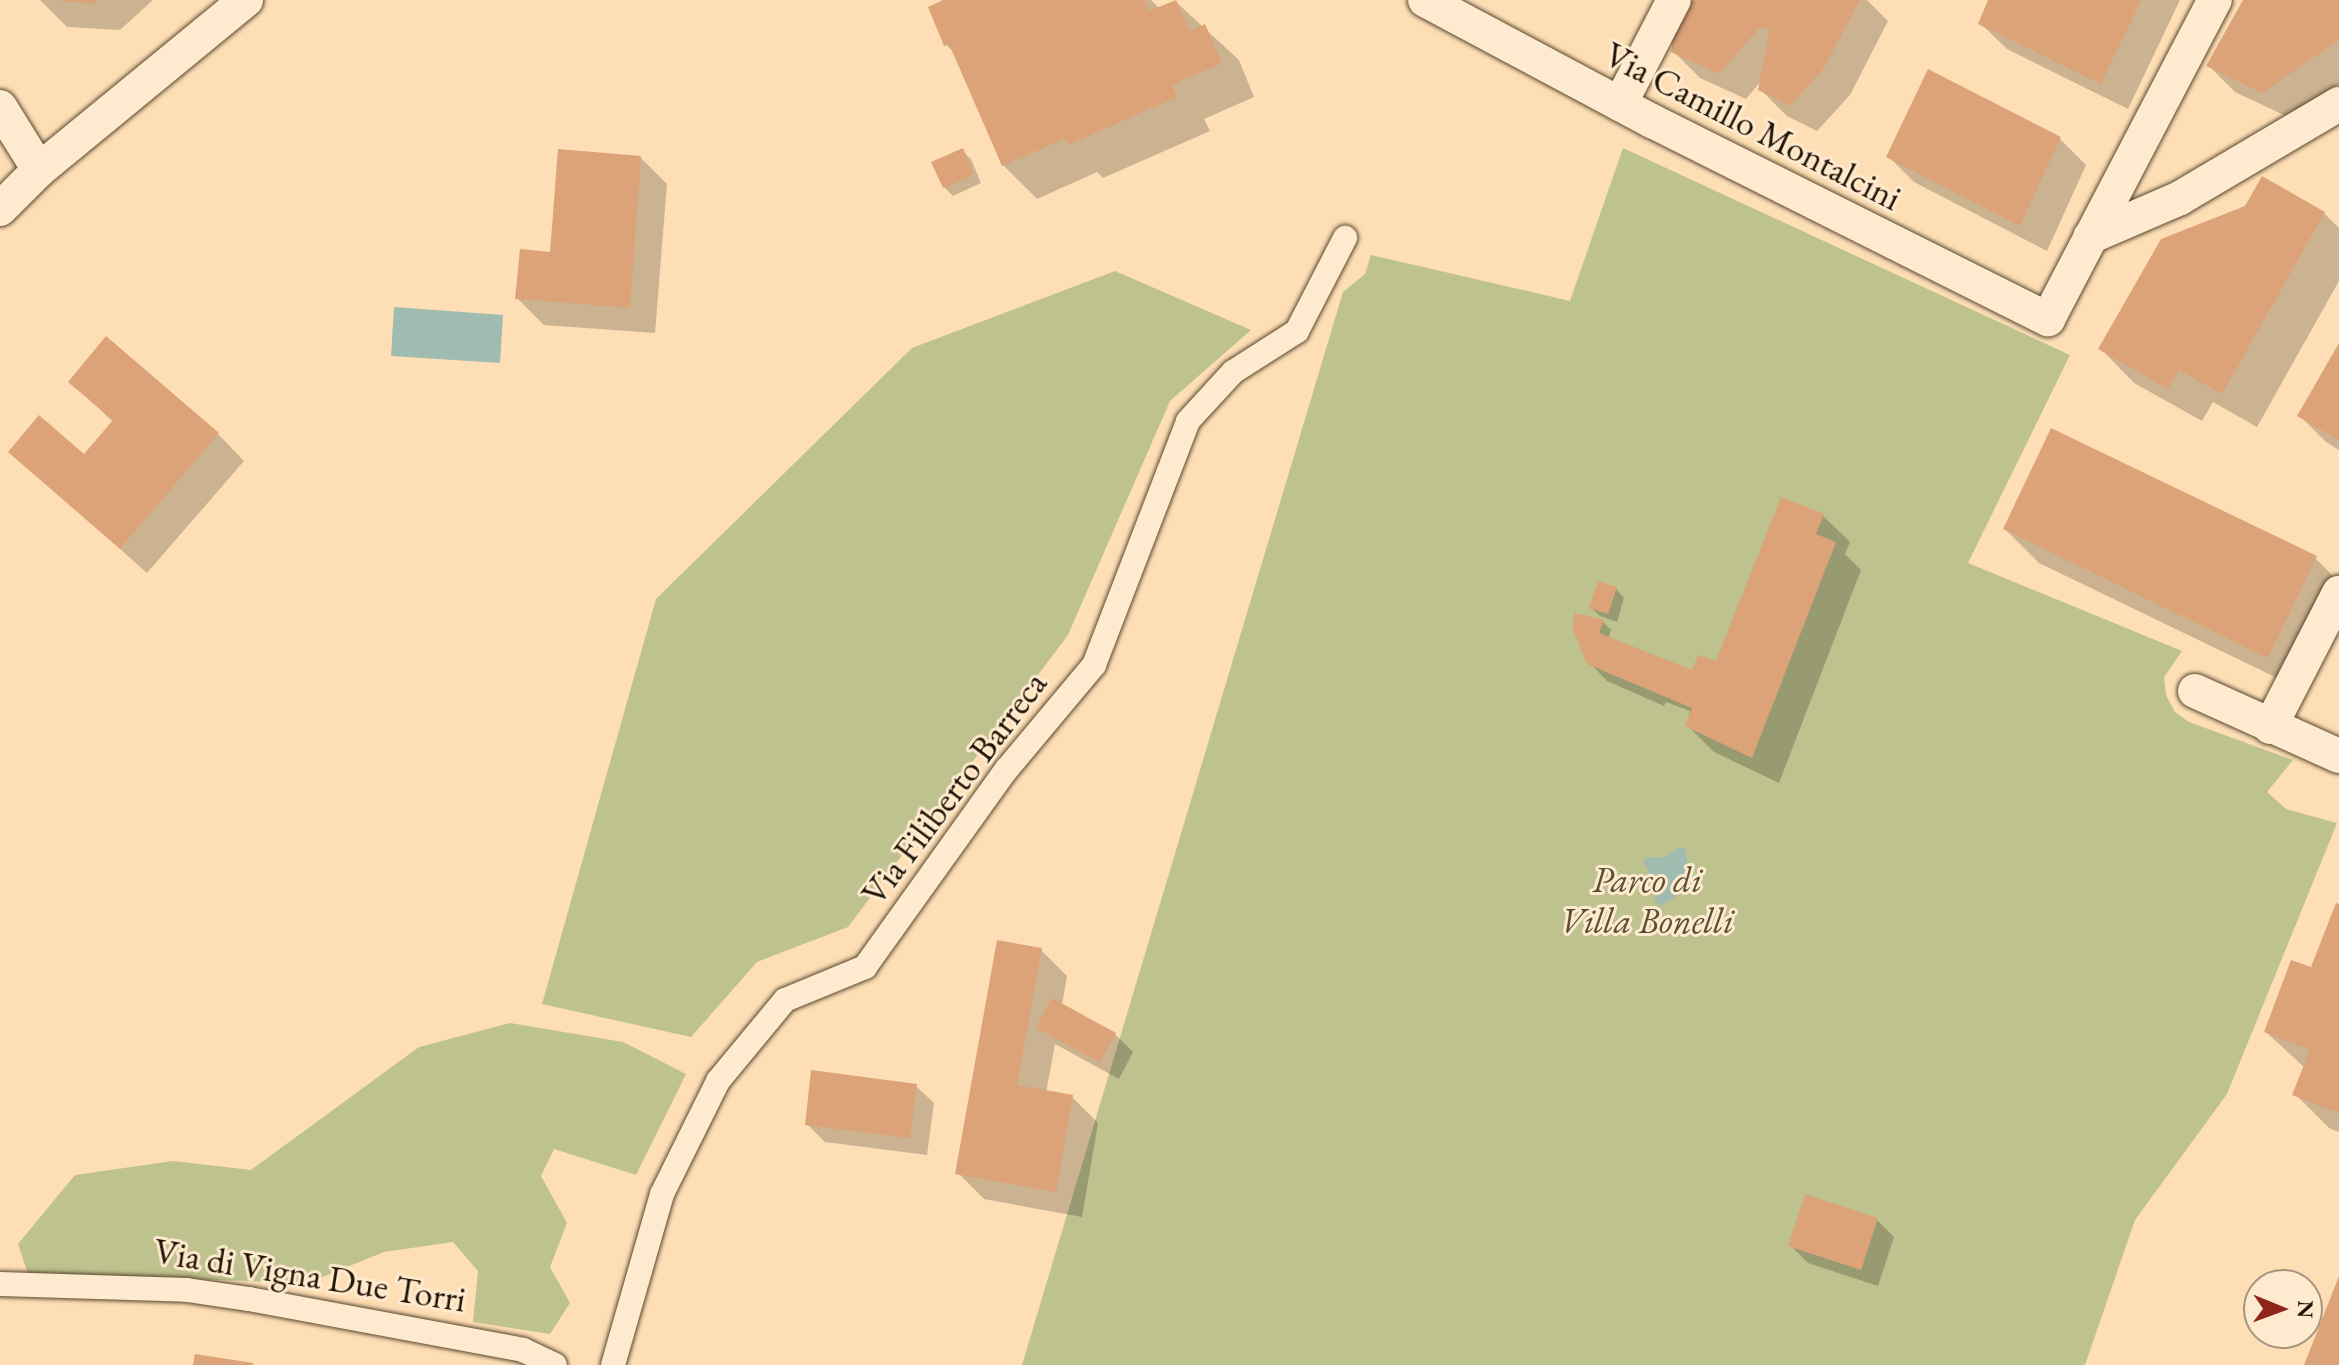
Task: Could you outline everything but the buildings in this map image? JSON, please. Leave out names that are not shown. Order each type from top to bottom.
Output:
[{"type":"street","points":[[0,209],[39,170],[246,0]]},
{"type":"street","name":"Via Camillo Montalcini","points":[[1425,0],[1620,104],[2048,319],[2090,237]]},
{"type":"street","points":[[1620,104],[1674,0]]},
{"type":"street","points":[[2090,237],[2215,0]]},
{"type":"street","points":[[2090,237],[2180,198],[2339,104]]},
{"type":"street","points":[[0,107],[39,170]]},
{"type":"street","name":"Via Filiberto Barreca","points":[[616,1355],[633,1285],[662,1194],[718,1081],[785,1000],[865,967],[1007,769],[1094,665],[1188,421],[1233,372],[1297,331],[1345,238]]},
{"type":"street","points":[[2270,727],[2339,593]]},
{"type":"street","points":[[2195,691],[2339,756]]},
{"type":"street","name":"Via di Vigna Due Torri","points":[[0,1284],[187,1290],[233,1296],[523,1350],[555,1365]]},
{"type":"green space","name":"Parco di Villa Bonelli","points":[[1623,148],[2070,355],[1968,563],[2182,651],[2164,677],[2166,695],[2175,712],[2189,722],[2293,760],[2267,792],[2286,809],[2337,823],[2227,1094],[2135,1220],[2085,1365],[1022,1365],[1343,292],[1365,274],[1371,255],[1570,301]]},
{"type":"green space","points":[[1115,271],[1251,330],[1170,401],[1068,635],[848,927],[757,962],[691,1037],[542,1004],[656,599],[912,348]]},
{"type":"green space","points":[[510,1023],[623,1042],[686,1074],[636,1175],[554,1149],[541,1176],[567,1223],[550,1267],[570,1303],[550,1334],[473,1322],[478,1271],[453,1242],[384,1252],[308,1283],[28,1274],[18,1244],[75,1175],[173,1161],[251,1170],[419,1047]]},
{"type":"shaded area","points":[[394,307],[503,315],[500,363],[391,356]]},
{"type":"shaded area","points":[[1677,848],[1685,848],[1688,866],[1699,882],[1660,906],[1654,899],[1658,891],[1644,863],[1645,858],[1665,857]]}]
